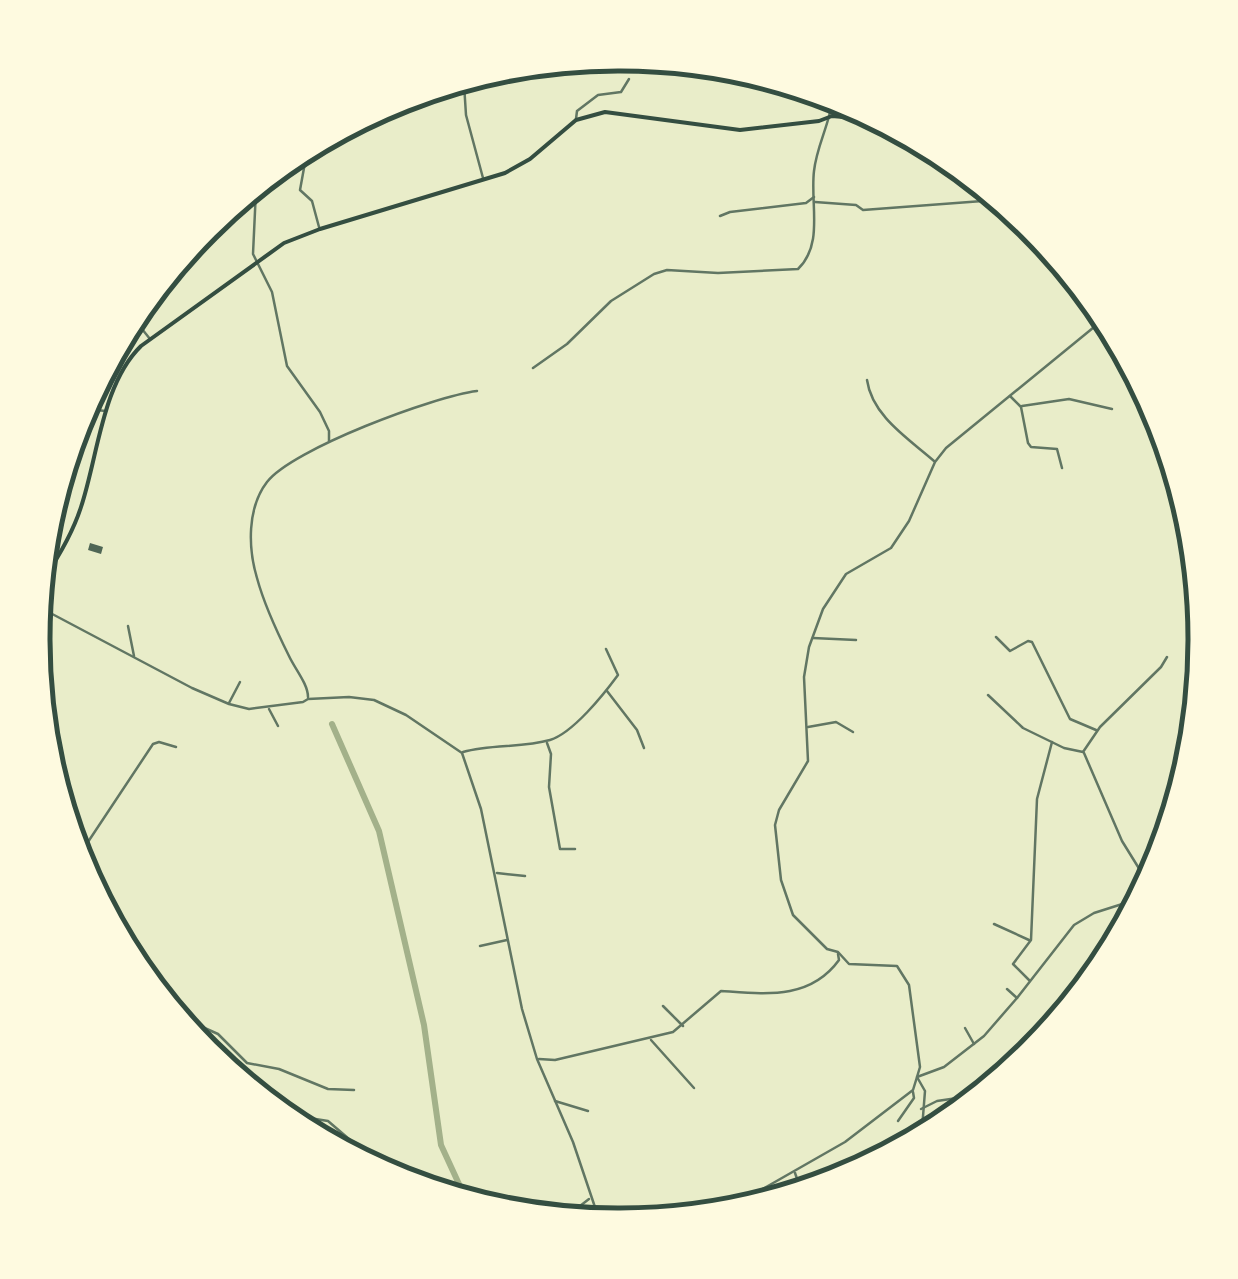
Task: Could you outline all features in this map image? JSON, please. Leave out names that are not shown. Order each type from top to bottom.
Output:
[{"type":"main road","points":[[57,556],[79,512],[121,371],[136,351],[284,243],[524,164],[576,120],[595,114],[617,112],[740,130],[844,117]]},
{"type":"street","points":[[576,120],[577,111],[594,97],[622,92],[629,80]]},
{"type":"street","points":[[465,92],[466,115],[484,180]]},
{"type":"street","points":[[533,368],[567,344],[610,301],[654,274],[667,270],[718,273],[798,269],[813,250],[813,174],[821,133],[832,112]]},
{"type":"street","points":[[305,165],[300,190],[312,201],[320,228]]},
{"type":"street","points":[[720,216],[814,200],[856,205],[863,210],[981,201]]},
{"type":"street","points":[[257,201],[253,251],[274,297],[286,366],[321,415],[329,430],[329,442]]},
{"type":"street","points":[[898,1121],[914,1098],[920,1067],[910,996],[903,976],[897,966],[849,964],[838,952],[827,948],[793,915],[777,856],[777,815],[807,766],[804,677],[811,638],[839,580],[891,548],[946,448],[1094,327]]},
{"type":"street","points":[[142,329],[151,340]]},
{"type":"street","points":[[867,380],[868,393],[889,421],[935,462]]},
{"type":"street","points":[[308,699],[308,689],[288,656],[256,578],[250,529],[261,493],[277,470],[329,442],[406,412],[477,392]]},
{"type":"street","points":[[1009,394],[1021,406],[1028,444],[1056,449],[1062,468]]},
{"type":"street","points":[[1021,406],[1070,399],[1112,409]]},
{"type":"street","points":[[99,410],[108,411]]},
{"type":"street","points":[[51,615],[229,704],[248,709],[308,699],[374,700],[406,715],[462,753],[479,801],[537,1059],[577,1152],[594,1207]]},
{"type":"street","points":[[128,626],[134,657]]},
{"type":"street","points":[[996,637],[1010,652],[1030,640],[1070,719],[1097,730]]},
{"type":"street","points":[[811,638],[856,640]]},
{"type":"street","points":[[462,753],[546,741],[564,732],[606,690],[618,672],[606,650]]},
{"type":"street","points":[[1083,752],[1097,730],[1161,668],[1167,657]]},
{"type":"street","points":[[229,704],[240,682]]},
{"type":"street","points":[[606,690],[637,730],[644,748]]},
{"type":"street","points":[[988,695],[1023,728],[1083,752],[1122,841],[1139,869]]},
{"type":"street","points":[[268,708],[278,726]]},
{"type":"street","points":[[806,728],[834,722],[853,732]]},
{"type":"street","points":[[546,741],[551,754],[549,786],[560,849],[574,849]]},
{"type":"street","points":[[1007,974],[1030,940],[1036,799],[1052,742]]},
{"type":"street","points":[[88,843],[153,744],[176,747]]},
{"type":"street","points":[[496,873],[524,876]]},
{"type":"street","points":[[917,1078],[944,1066],[974,1044],[1017,998],[1079,920],[1122,905]]},
{"type":"street","points":[[994,924],[1030,940]]},
{"type":"street","points":[[480,946],[508,940]]},
{"type":"street","points":[[537,1059],[555,1060],[650,1038],[683,1026],[719,992],[786,993],[810,986],[834,967],[839,960],[838,952]]},
{"type":"street","points":[[1013,964],[1030,980]]},
{"type":"street","points":[[1007,989],[1017,998]]},
{"type":"street","points":[[662,1006],[683,1026]]},
{"type":"street","points":[[203,1027],[218,1034],[247,1063],[279,1070],[328,1089],[354,1090]]},
{"type":"street","points":[[965,1028],[974,1044]]},
{"type":"street","points":[[650,1038],[694,1088]]},
{"type":"street","points":[[917,1078],[924,1090],[922,1121]]},
{"type":"street","points":[[762,1190],[858,1133],[913,1090]]},
{"type":"street","points":[[922,1109],[937,1101],[955,1098]]},
{"type":"street","points":[[554,1101],[588,1111]]},
{"type":"street","points":[[312,1118],[328,1121],[353,1142]]},
{"type":"street","points":[[795,1172],[797,1179]]},
{"type":"street","points":[[579,1207],[590,1198]]},
{"type":"building","points":[[90,543],[103,547],[101,554],[88,550]]},
{"type":"waterway","points":[[332,724],[379,831],[424,1025],[441,1145],[459,1185]]}]
